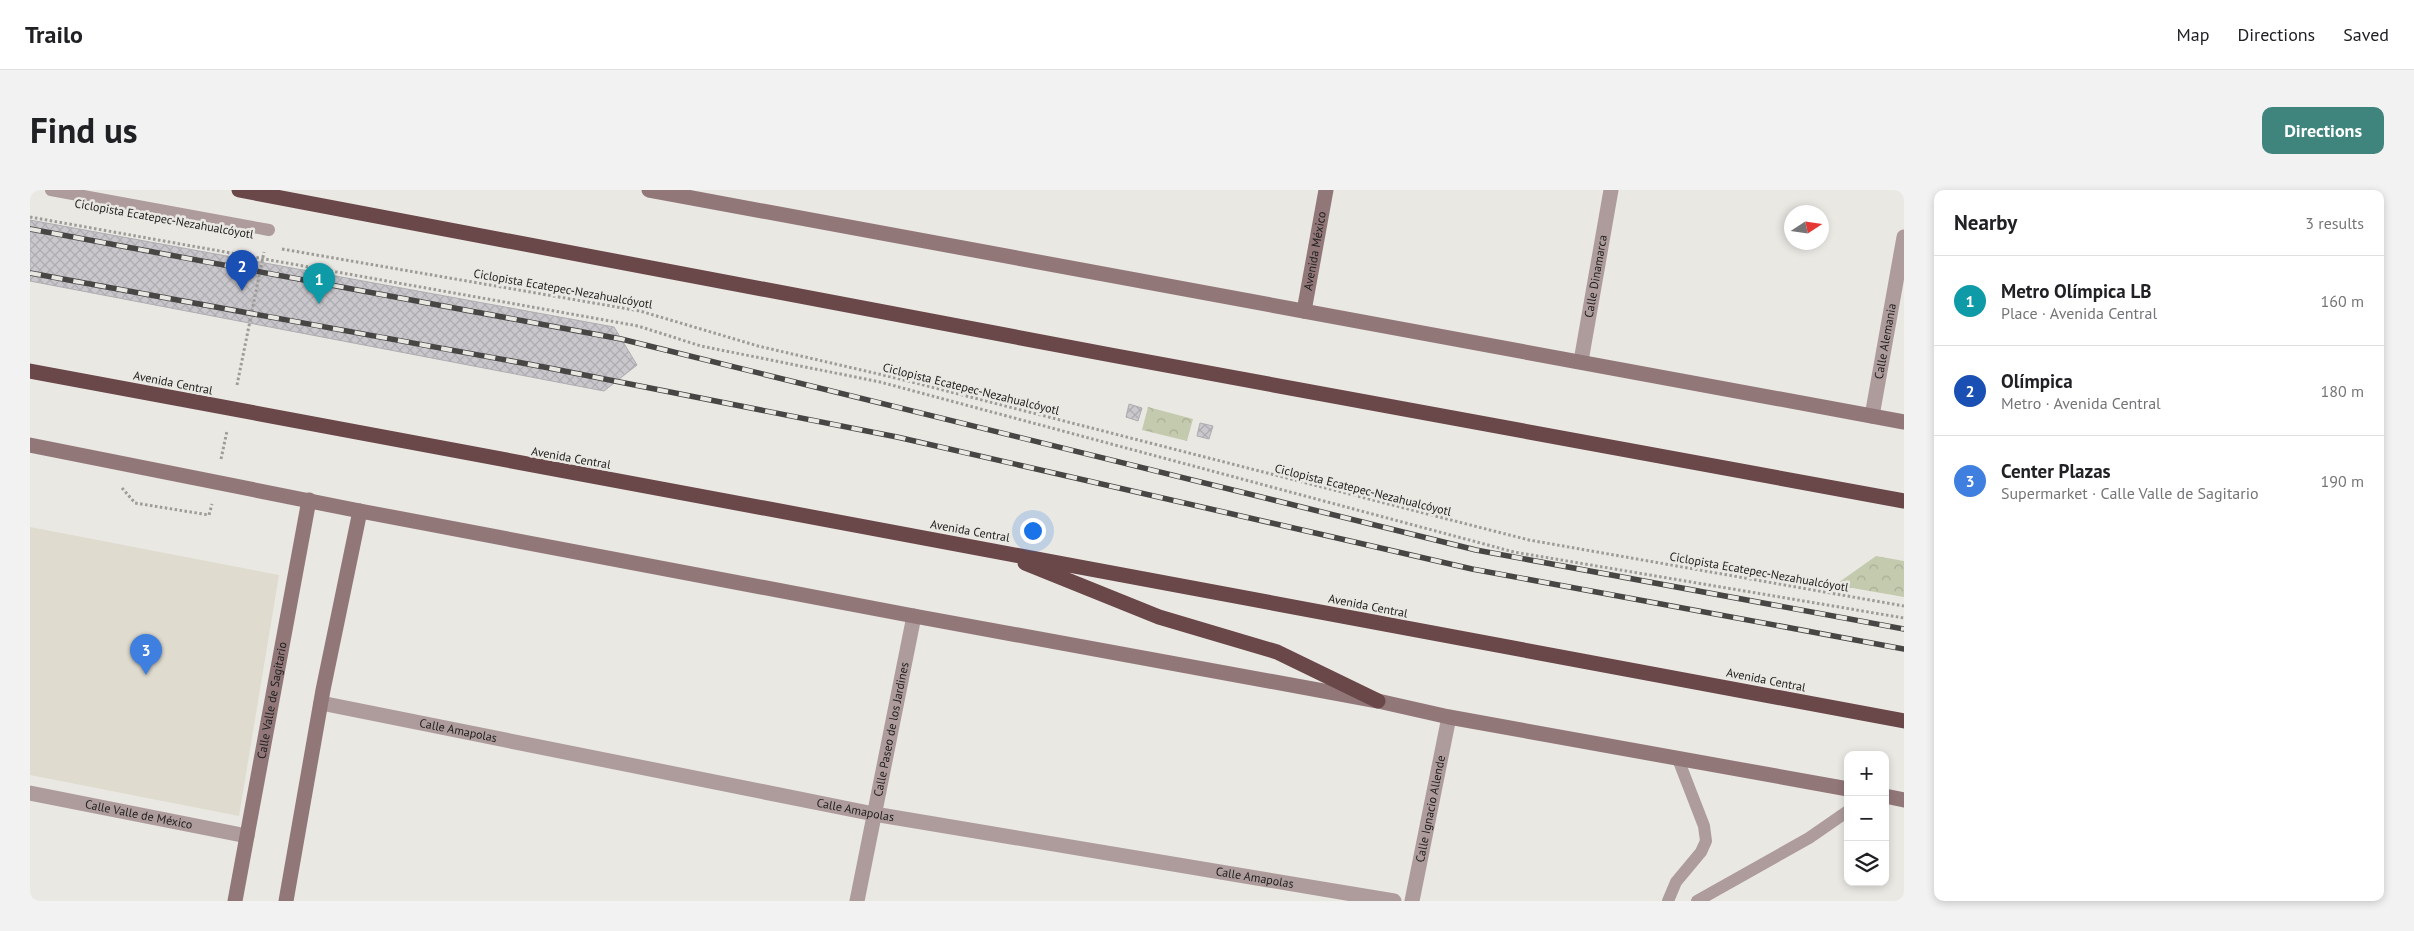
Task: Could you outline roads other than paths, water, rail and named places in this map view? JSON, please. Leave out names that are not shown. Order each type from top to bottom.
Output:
[{"type":"highway","points":[[239,190],[1904,501]]},
{"type":"highway","name":"Avenida Central","points":[[30,371],[1904,721]]},
{"type":"highway","points":[[994,551],[1159,617],[1277,652],[1378,701]]},
{"type":"main road","points":[[649,190],[1904,422]]},
{"type":"main road","name":"Avenida México","points":[[1304,311],[1326,190]]},
{"type":"main road","points":[[30,445],[360,511],[914,616],[1378,701],[1449,717],[1678,760],[1844,788]]},
{"type":"main road","name":"Calle Valle de Sagitario","points":[[235,901],[309,500]]},
{"type":"main road","points":[[286,901],[321,703],[360,511]]},
{"type":"main road","points":[[1889,797],[1904,800]]},
{"type":"street","name":"Calle Dinamarca","points":[[1581,361],[1611,190]]},
{"type":"street","name":"Calle Alemania","points":[[1872,416],[1904,237]]},
{"type":"street","name":"Calle Paseo de los Jardines","points":[[857,901],[914,616]]},
{"type":"street","name":"Calle Amapolas","points":[[321,703],[874,814],[1394,901]]},
{"type":"street","name":"Calle Ignacio Allende","points":[[1412,901],[1449,717]]},
{"type":"street","name":"Calle Valle de México","points":[[30,793],[247,836]]},
{"type":"lane","points":[[51,190],[269,230]]},
{"type":"lane","points":[[1668,901],[1676,882],[1702,852],[1706,841],[1704,826],[1678,760]]},
{"type":"lane","points":[[1696,901],[1809,838],[1844,814]]},
{"type":"railway","points":[[30,229],[621,339],[1476,550],[1904,629]]},
{"type":"railway","points":[[30,273],[544,367],[897,437],[1472,569],[1904,649]]},
{"type":"place","name":"Olímpica","points":[[242,291]]},
{"type":"place","name":"Metro Olímpica LB","points":[[319,304]]},
{"type":"place","name":"Center Plazas","points":[[146,675]]}]
